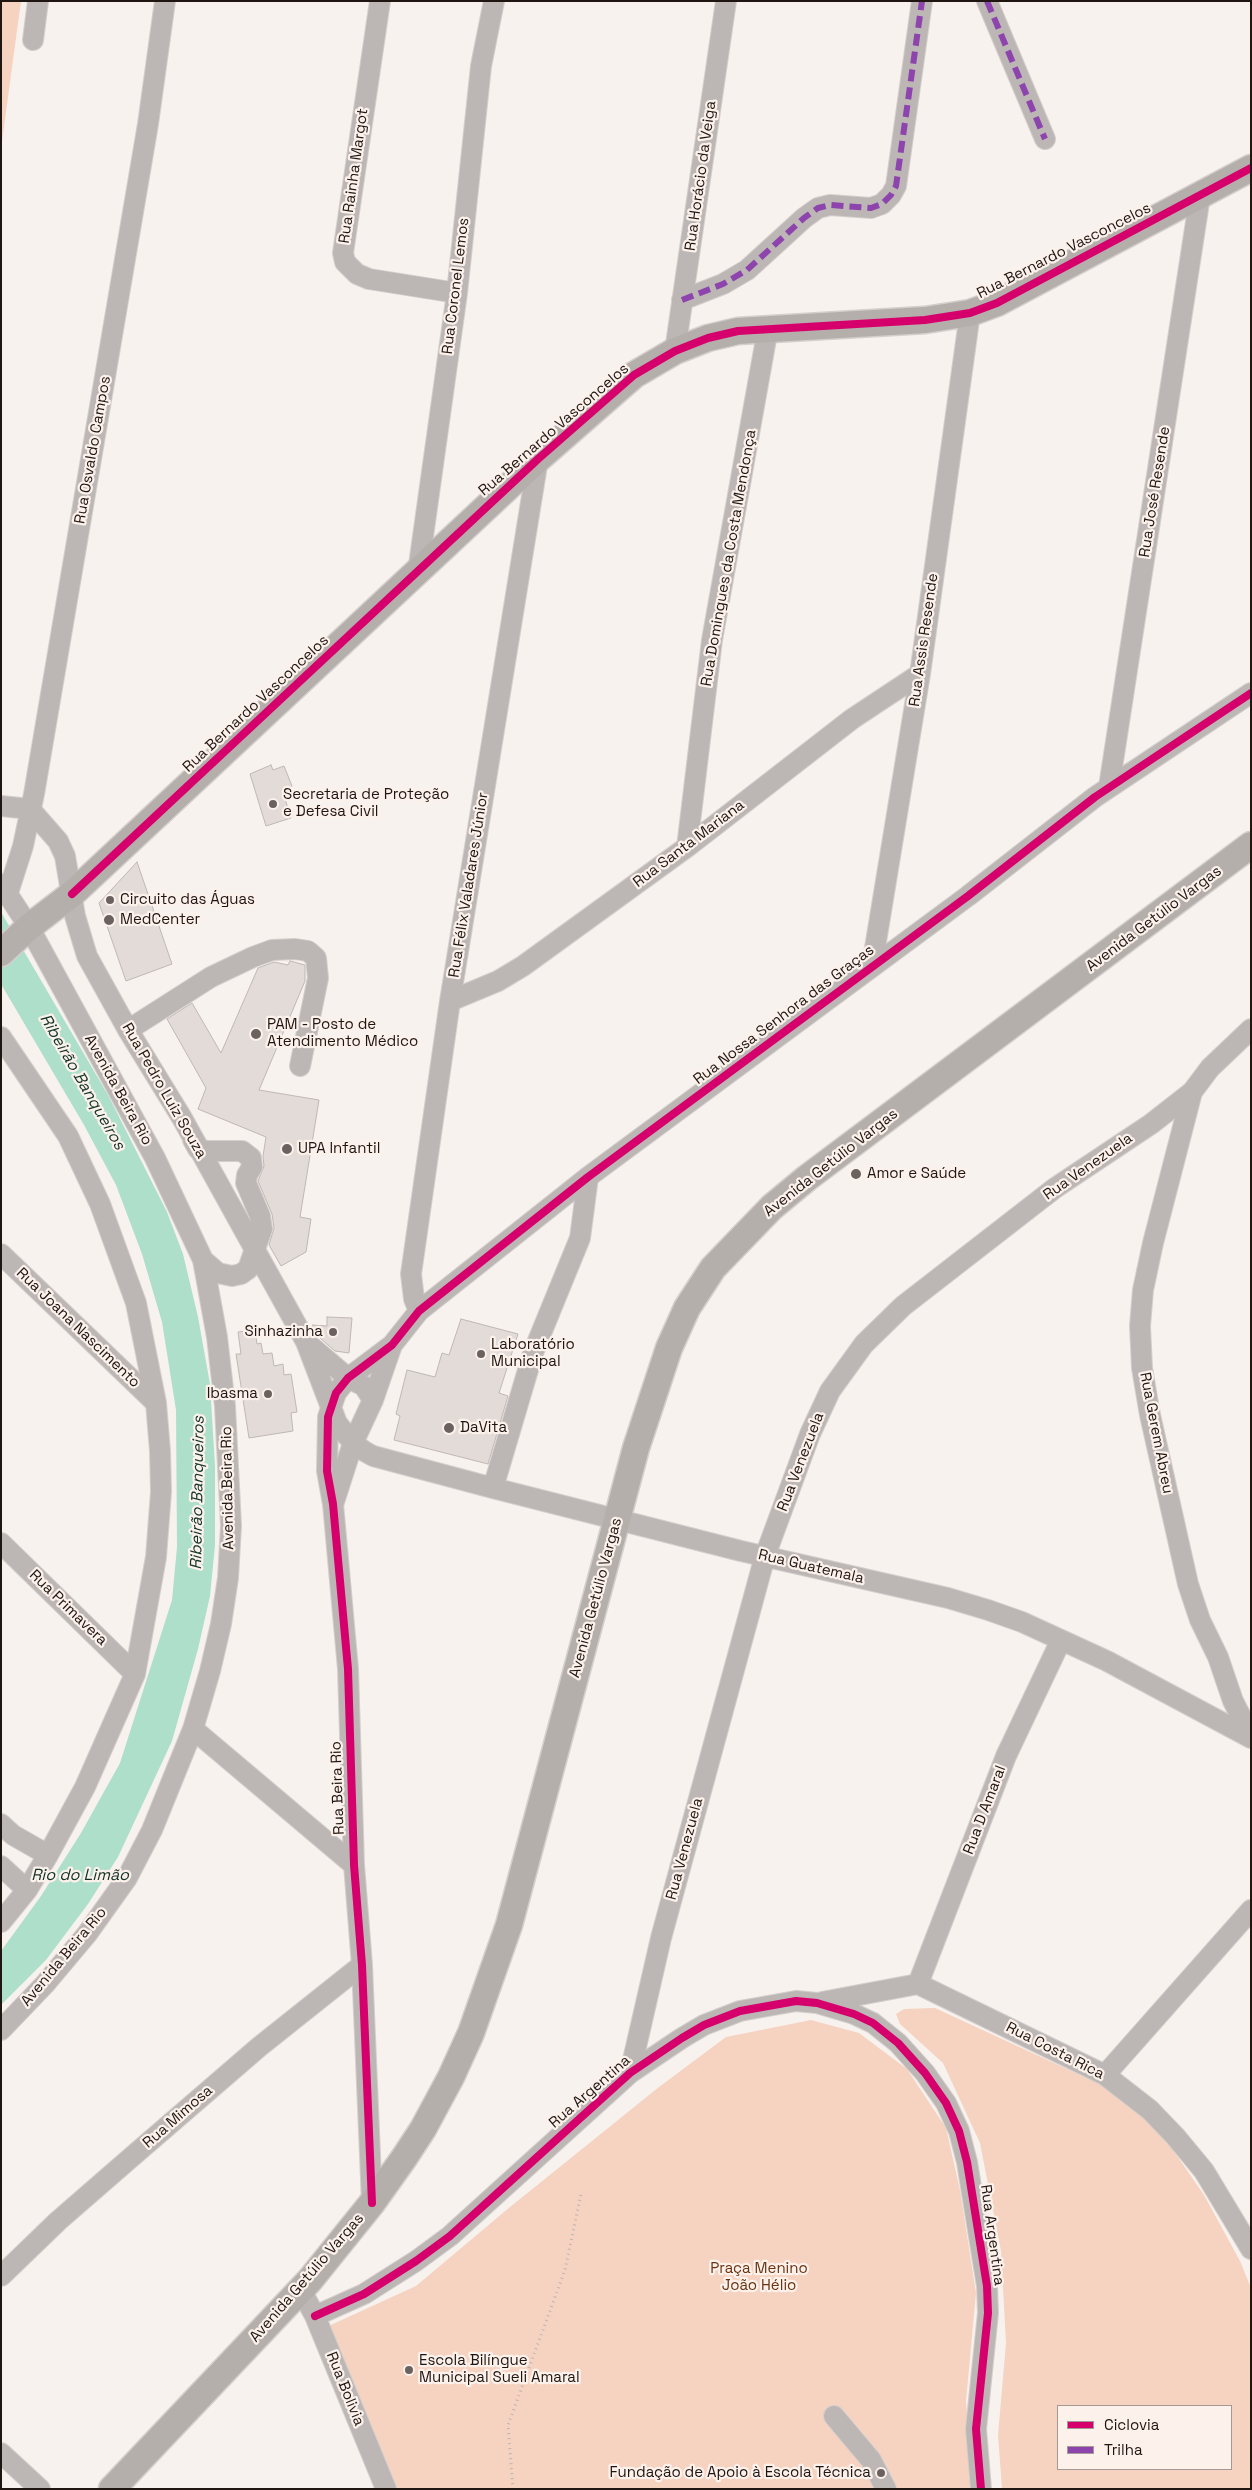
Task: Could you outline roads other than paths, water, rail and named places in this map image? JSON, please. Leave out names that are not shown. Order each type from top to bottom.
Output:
[{"type":"main road","name":"Rua Bernardo Vasconcelos","points":[[1,953],[25,930],[72,894],[538,459],[634,375],[675,351],[708,338],[738,331],[925,320],[970,314],[997,303],[1251,168]]},
{"type":"main road","name":"Avenida Getúlio Vargas","points":[[112,2489],[301,2290],[372,2203],[423,2129],[471,2033],[510,1926],[616,1518],[669,1348],[687,1308],[713,1268],[772,1207],[807,1178],[1251,845]]},
{"type":"street","points":[[33,40],[38,1]]},
{"type":"street","name":"Rua Osvaldo Campos","points":[[4,890],[23,846],[30,809],[148,124],[165,1]]},
{"type":"street","name":"Rua Rainha Margot","points":[[380,1],[343,253],[345,262],[357,274],[369,279],[457,293]]},
{"type":"street","name":"Rua Coronel Lemos","points":[[418,572],[457,293],[481,66],[494,1]]},
{"type":"street","name":"Rua Horácio da Veiga","points":[[675,351],[726,1]]},
{"type":"street","points":[[682,300],[723,284],[747,270],[804,218],[818,208],[830,205],[871,208],[882,204],[891,195],[896,186],[922,1]]},
{"type":"street","points":[[987,1],[1045,139]]},
{"type":"street","name":"Rua José Resende","points":[[1109,787],[1200,196]]},
{"type":"street","name":"Rua Assis Resende","points":[[872,966],[920,674],[970,314]]},
{"type":"street","name":"Rua Domingues da Costa Mendonça","points":[[687,847],[712,640],[768,328]]},
{"type":"street","name":"Rua Félix Valadares Júnior","points":[[419,1312],[414,1299],[411,1274],[450,1000],[538,459]]},
{"type":"street","name":"Rua Santa Mariana","points":[[450,1000],[498,981],[523,966],[687,847],[852,719],[920,674]]},
{"type":"street","name":"Rua Nossa Senhora das Graças","points":[[348,1378],[392,1344],[419,1312],[588,1177],[968,896],[1109,787],[1251,693]]},
{"type":"street","points":[[1,806],[30,809]]},
{"type":"street","name":"Rua Pedro Luiz Souza","points":[[30,809],[58,841],[65,856],[80,935],[87,956],[128,1030],[193,1139],[254,1252],[273,1281]]},
{"type":"street","name":"Avenida Beira Rio","points":[[1,2030],[45,1984],[87,1934],[126,1878],[152,1830],[194,1729],[221,1624],[228,1578],[231,1526],[225,1406],[217,1337],[208,1296],[203,1260],[155,1158],[4,890]]},
{"type":"street","points":[[128,1030],[211,977],[253,957],[272,950],[296,949],[308,951],[316,958],[318,978],[300,1066]]},
{"type":"street","name":"Rua Venezuela","points":[[630,2073],[661,1938],[765,1556],[810,1434],[830,1391],[864,1344],[903,1306],[1055,1188],[1151,1124],[1192,1092],[1210,1068],[1251,1029]]},
{"type":"street","points":[[1,1037],[68,1136],[100,1204],[136,1303],[156,1402],[160,1459],[156,1548],[148,1612],[135,1674],[85,1787],[27,1890],[1,1922]]},
{"type":"street","name":"Rua Gerem Abreu","points":[[1192,1092],[1153,1242],[1143,1290],[1140,1326],[1142,1368],[1150,1415],[1188,1584],[1200,1620],[1218,1657],[1233,1701],[1251,1737]]},
{"type":"street","points":[[193,1139],[198,1148],[208,1151],[242,1151],[251,1158],[252,1167],[247,1175],[246,1183],[260,1216],[262,1229],[248,1269],[232,1276],[218,1273],[203,1260]]},
{"type":"street","points":[[493,1488],[532,1353],[580,1238],[588,1177]]},
{"type":"street","name":"Rua Joana Nascimento","points":[[1,1254],[156,1402]]},
{"type":"street","points":[[208,1296],[216,1286],[232,1280],[250,1278],[273,1281]]},
{"type":"street","name":"Rua Beira Rio","points":[[273,1281],[306,1342],[337,1424],[353,1443]]},
{"type":"street","name":"Rua Beira Rio","points":[[306,1342],[348,1378],[364,1386],[369,1408],[353,1443],[333,1504]]},
{"type":"street","name":"Rua Nossa Senhora das Graças","points":[[369,1408],[392,1344]]},
{"type":"street","name":"Rua Beira Rio","points":[[348,1378],[336,1393],[330,1406],[327,1461],[333,1504],[348,1669],[354,1865],[362,1965],[372,2203]]},
{"type":"street","points":[[330,1406],[342,1412],[369,1408]]},
{"type":"street","name":"Rua Guatemala","points":[[353,1443],[373,1456],[765,1556],[948,1598],[1022,1622],[1124,1670],[1251,1737]]},
{"type":"street","name":"Rua Primavera","points":[[1,1543],[135,1674]]},
{"type":"street","name":"Rua D Amaral","points":[[918,1984],[1006,1756],[1061,1640]]},
{"type":"street","points":[[194,1729],[354,1865]]},
{"type":"street","points":[[1,1824],[12,1835],[48,1855]]},
{"type":"street","points":[[1,1866],[27,1890]]},
{"type":"street","points":[[1105,2075],[1251,1910]]},
{"type":"street","name":"Rua Mimosa","points":[[1,2276],[58,2221],[127,2161],[259,2048],[362,1965]]},
{"type":"street","points":[[817,2003],[918,1984]]},
{"type":"street","name":"Rua Costa Rica","points":[[918,1984],[1105,2075],[1150,2110],[1176,2136],[1204,2171],[1251,2249]]},
{"type":"street","name":"Rua Argentina","points":[[315,2316],[364,2294],[416,2261],[450,2236],[630,2073],[704,2025],[740,2011],[796,2002],[817,2003],[867,2020],[898,2043],[925,2073],[946,2103],[959,2132],[967,2162],[987,2286],[988,2313],[976,2429],[981,2489]]},
{"type":"street","name":"Rua Bolivia","points":[[301,2290],[315,2316],[386,2489]]},
{"type":"street","points":[[834,2416],[871,2460],[886,2489]]},
{"type":"street","points":[[1,2453],[40,2489]]},
{"type":"water","name":"Rio do Limão","points":[[1,912],[108,1095],[167,1212],[183,1254],[198,1317],[210,1384],[215,1466],[215,1545],[210,1596],[198,1649],[172,1741],[118,1857],[88,1904],[46,1960],[1,2005],[1,1951],[41,1896],[81,1833],[120,1763],[172,1600],[177,1547],[176,1410],[162,1322],[142,1254],[116,1185],[84,1125],[1,984]]},
{"type":"place","name":"Secretaria de Proteção e Defesa Civil","points":[[273,804]]},
{"type":"place","name":"Circuito das Águas","points":[[110,900]]},
{"type":"place","name":"MedCenter","points":[[109,920]]},
{"type":"place","name":"PAM - Posto de Atendimento Médico","points":[[256,1034]]},
{"type":"place","name":"UPA Infantil","points":[[287,1149]]},
{"type":"place","name":"Amor e Saúde","points":[[856,1174]]},
{"type":"place","name":"Sinhazinha","points":[[333,1332]]},
{"type":"place","name":"Laboratório Municipal","points":[[481,1354]]},
{"type":"place","name":"Ibasma","points":[[268,1394]]},
{"type":"place","name":"DaVita","points":[[449,1428]]},
{"type":"place","name":"Escola Bilíngue Municipal Sueli Amaral","points":[[409,2370]]},
{"type":"place","name":"Fundação de Apoio à Escola Técnica","points":[[881,2473]]},
{"type":"water label","name":"Ribeirão Banqueiros","points":[[82,1082]]},
{"type":"water label","name":"Ribeirão Banqueiros","points":[[198,1493]]},
{"type":"park label","name":"Praça Menino João Hélio","points":[[759,2278]]}]
